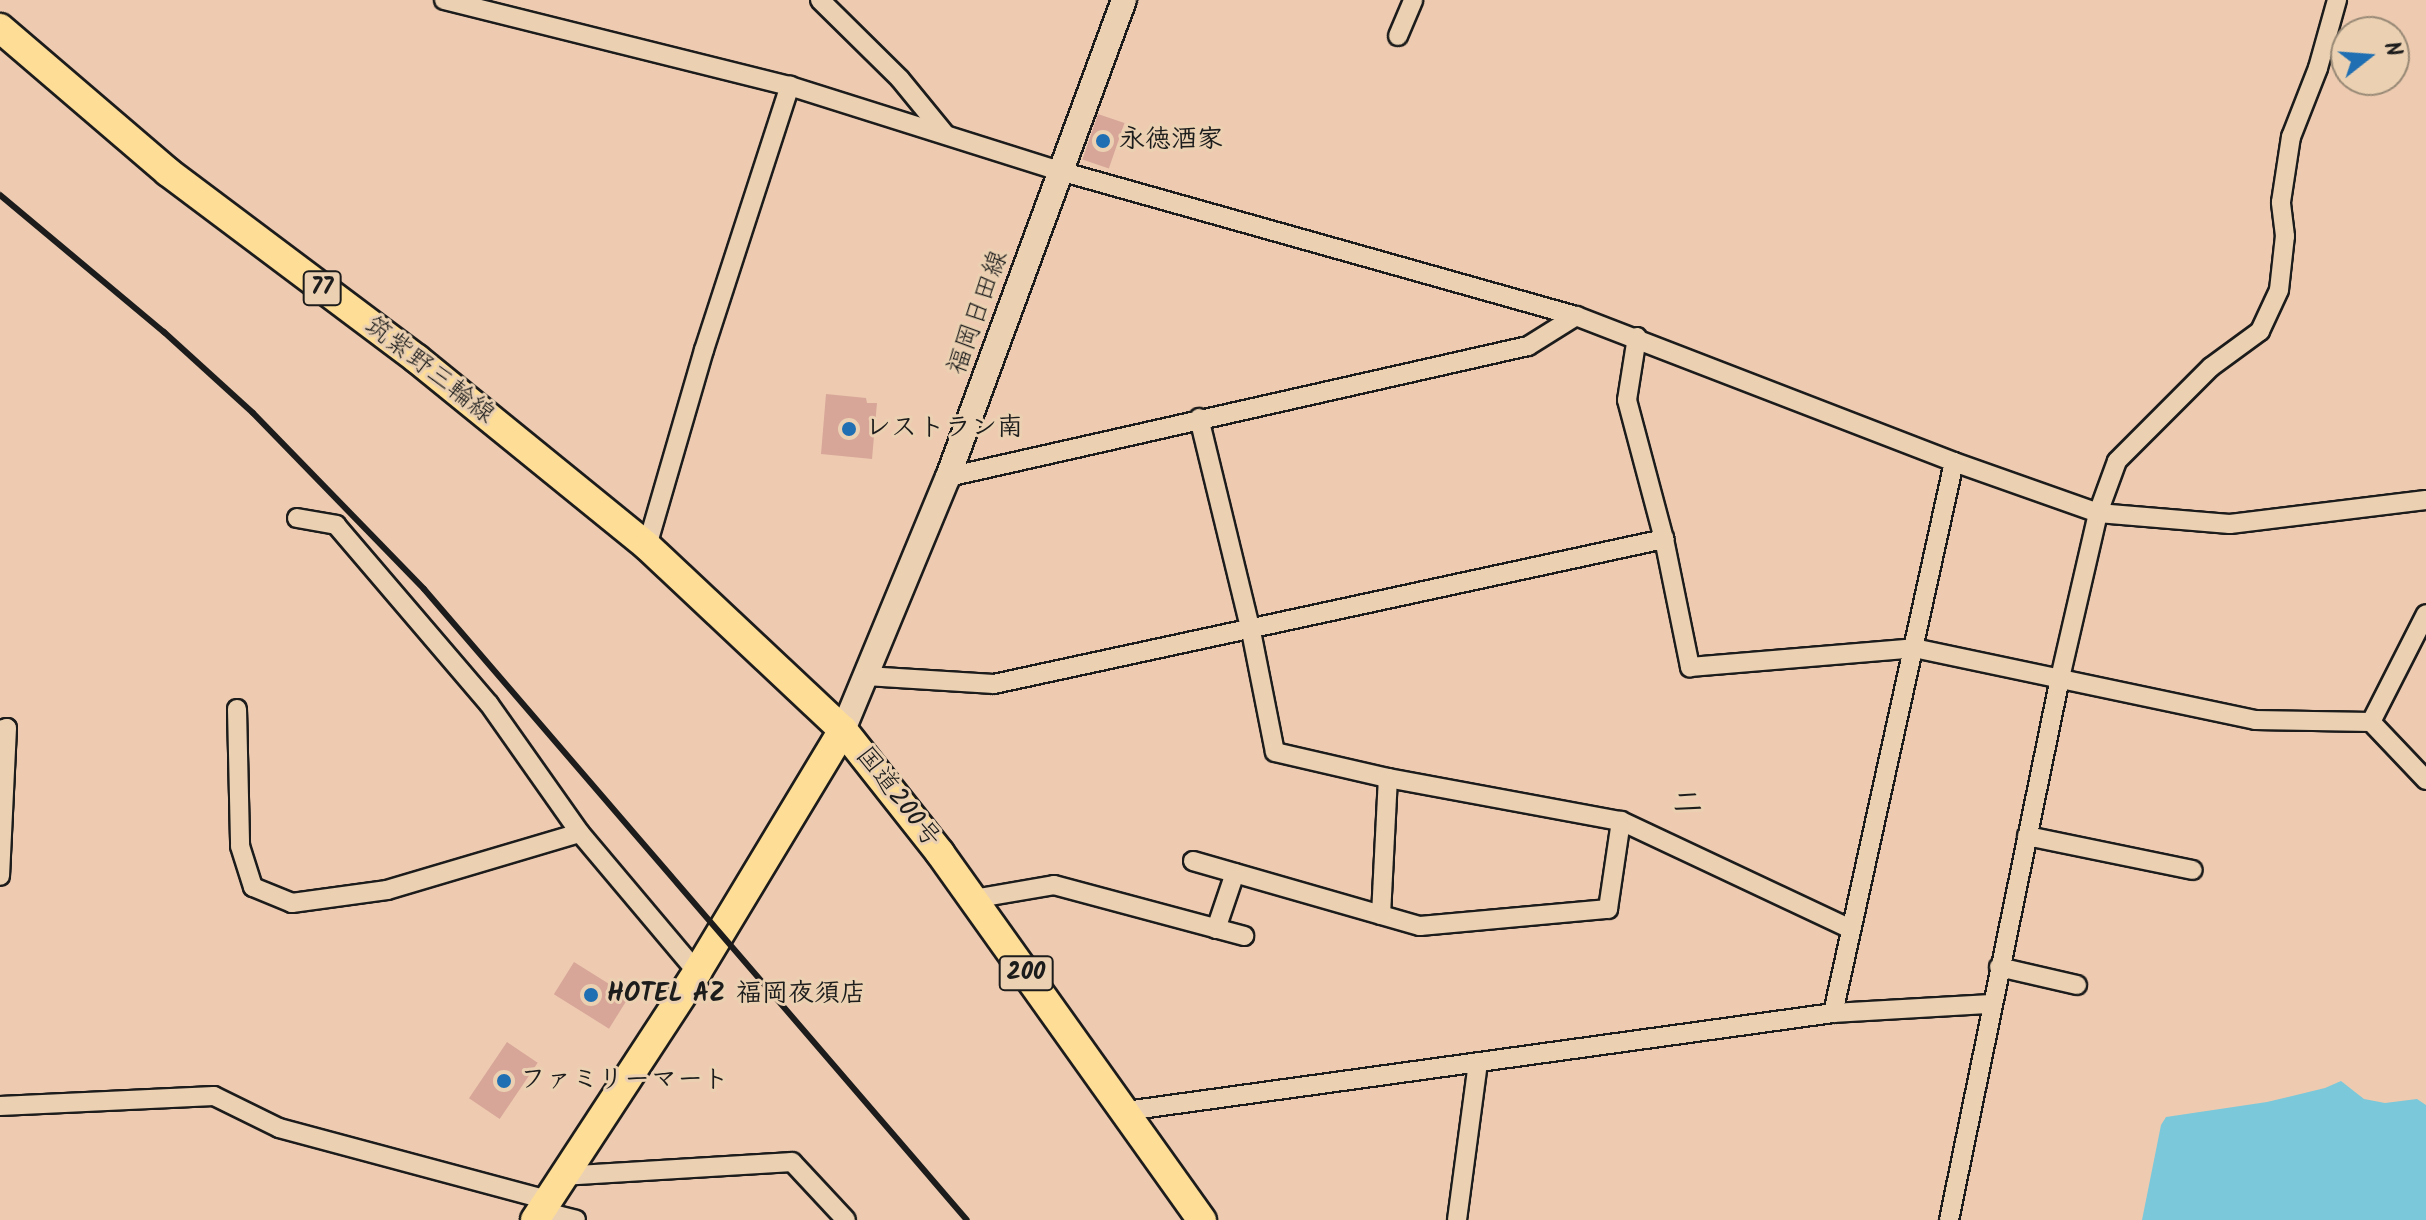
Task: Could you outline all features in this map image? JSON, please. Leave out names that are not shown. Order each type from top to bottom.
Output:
[{"type":"main road","name":"福岡日田線","points":[[843,730],[948,477],[1124,0]]},
{"type":"main road","name":"筑紫野三輪線","points":[[0,28],[168,172],[417,359],[647,546],[843,730]]},
{"type":"main road","name":"国道200号","points":[[546,1202],[697,972],[843,730],[973,899],[1202,1220]]},
{"type":"street","points":[[444,0],[790,86],[1060,171],[1576,316],[1954,462],[2098,513],[2230,524],[2426,500]]},
{"type":"street","points":[[820,0],[900,79],[945,134]]},
{"type":"street","points":[[1398,36],[1413,0]]},
{"type":"street","points":[[1949,1220],[1991,1004],[2098,513],[2117,461],[2200,377],[2260,331],[2279,290],[2285,236],[2281,202],[2291,137],[2318,68],[2337,0]]},
{"type":"street","points":[[647,546],[704,350],[790,86]]},
{"type":"street","points":[[948,477],[1528,346],[1576,316]]},
{"type":"street","points":[[1637,337],[1627,400],[1664,539],[1690,667],[1914,648],[2255,720],[2371,722],[2426,780]]},
{"type":"street","points":[[1199,418],[1251,631],[1275,752],[1388,778],[1621,821],[1851,929]]},
{"type":"street","points":[[1833,1013],[1954,462]]},
{"type":"street","points":[[297,518],[336,525],[489,704],[580,833],[697,972]]},
{"type":"street","points":[[866,676],[994,684],[1251,631],[1664,539]]},
{"type":"street","points":[[2371,722],[2426,614]]},
{"type":"street","points":[[237,709],[240,846],[253,887],[292,903],[387,890],[580,833]]},
{"type":"street","points":[[0,730],[7,728],[0,876]]},
{"type":"street","points":[[1381,915],[1388,778]]},
{"type":"street","points":[[1193,861],[1420,926],[1608,909],[1621,821]]},
{"type":"street","points":[[2027,836],[2193,870]]},
{"type":"street","points":[[1216,929],[1235,873]]},
{"type":"street","points":[[973,899],[1054,885],[1244,936]]},
{"type":"street","points":[[1999,967],[2077,985]]},
{"type":"street","points":[[1126,1111],[1833,1013],[1991,1004]]},
{"type":"street","points":[[1457,1220],[1478,1062]]},
{"type":"street","points":[[0,1106],[214,1096],[279,1128],[546,1202],[576,1220]]},
{"type":"street","points":[[546,1202],[792,1162],[846,1220]]},
{"type":"water","points":[[2341,1081],[2364,1099],[2385,1103],[2417,1099],[2426,1105],[2426,1220],[2142,1220],[2161,1125],[2166,1117],[2267,1102]]},
{"type":"building","name":"永徳酒家","points":[[1098,114],[1124,123],[1109,169],[1082,159]]},
{"type":"building","name":"レストラン南","points":[[826,394],[866,398],[867,403],[877,403],[872,459],[821,454]]},
{"type":"building","name":"HOTEL AZ 福岡夜須店","points":[[574,962],[629,996],[609,1029],[554,994]]},
{"type":"building","name":"ファミリーマート","points":[[507,1042],[538,1063],[500,1119],[469,1098]]},
{"type":"railway","points":[[0,195],[164,332],[253,413],[424,589],[967,1220]]},
{"type":"place","name":"永徳酒家","points":[[1103,141]]},
{"type":"place","name":"レストラン南","points":[[849,429]]},
{"type":"place","name":"HOTEL AZ 福岡夜須店","points":[[591,995]]},
{"type":"place","name":"ファミリーマート","points":[[504,1081]]},
{"type":"district","name":"二","points":[[1688,804]]}]
